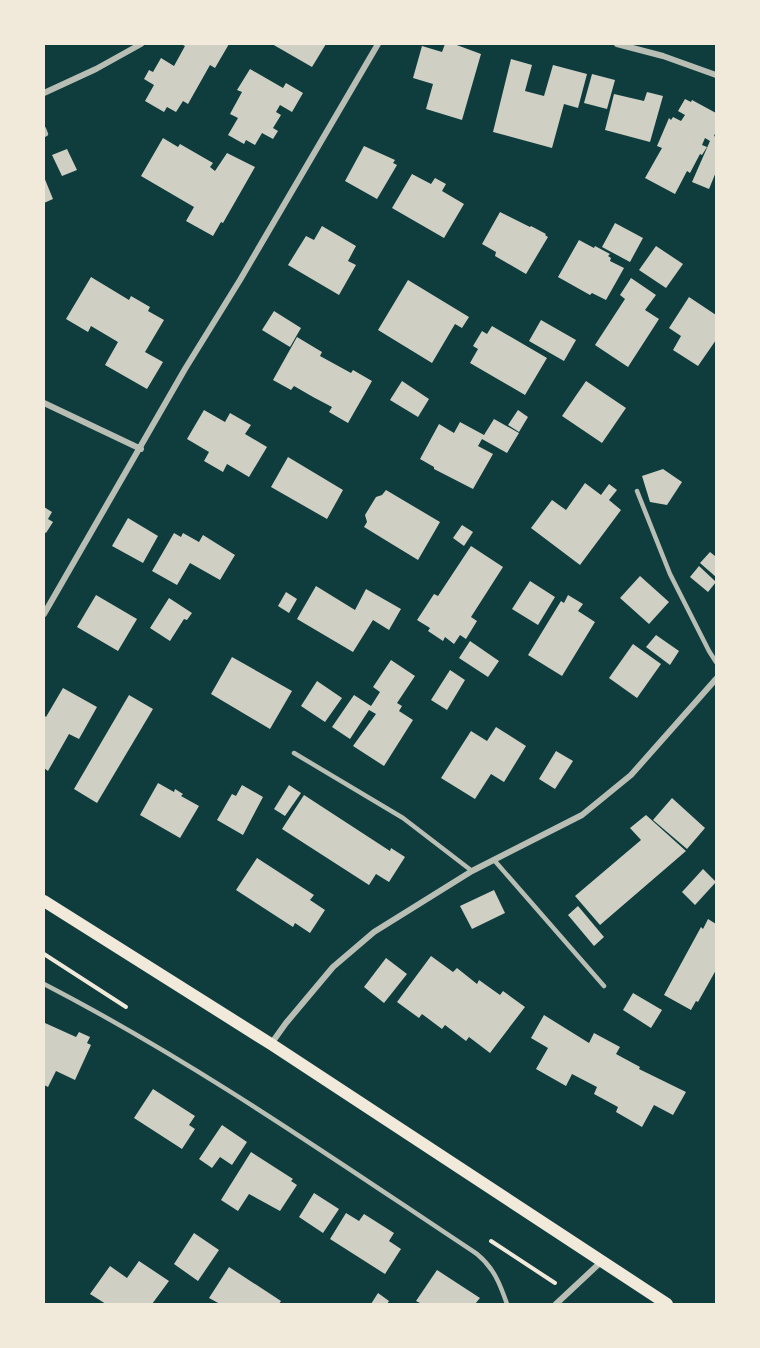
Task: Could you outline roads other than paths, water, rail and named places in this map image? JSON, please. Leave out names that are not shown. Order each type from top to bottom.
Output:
[{"type":"main road","points":[[44,901],[271,1044],[667,1305]]},
{"type":"street","points":[[44,93],[96,69],[141,44]]},
{"type":"street","points":[[44,614],[185,369],[240,280],[378,44]]},
{"type":"street","points":[[617,44],[663,56],[717,75]]},
{"type":"street","points":[[44,403],[141,449]]},
{"type":"street","points":[[271,1044],[285,1023],[333,967],[374,932],[472,871],[582,816],[631,775],[717,678]]},
{"type":"street","points":[[556,1305],[602,1261]]},
{"type":"lane","points":[[44,129],[46,134],[44,135]]},
{"type":"lane","points":[[637,491],[670,574],[709,651],[717,662]]},
{"type":"lane","points":[[294,753],[403,818],[472,871]]},
{"type":"lane","points":[[494,860],[604,986]]},
{"type":"lane","points":[[44,984],[92,1009],[244,1101],[477,1254],[495,1273],[507,1305]]}]
